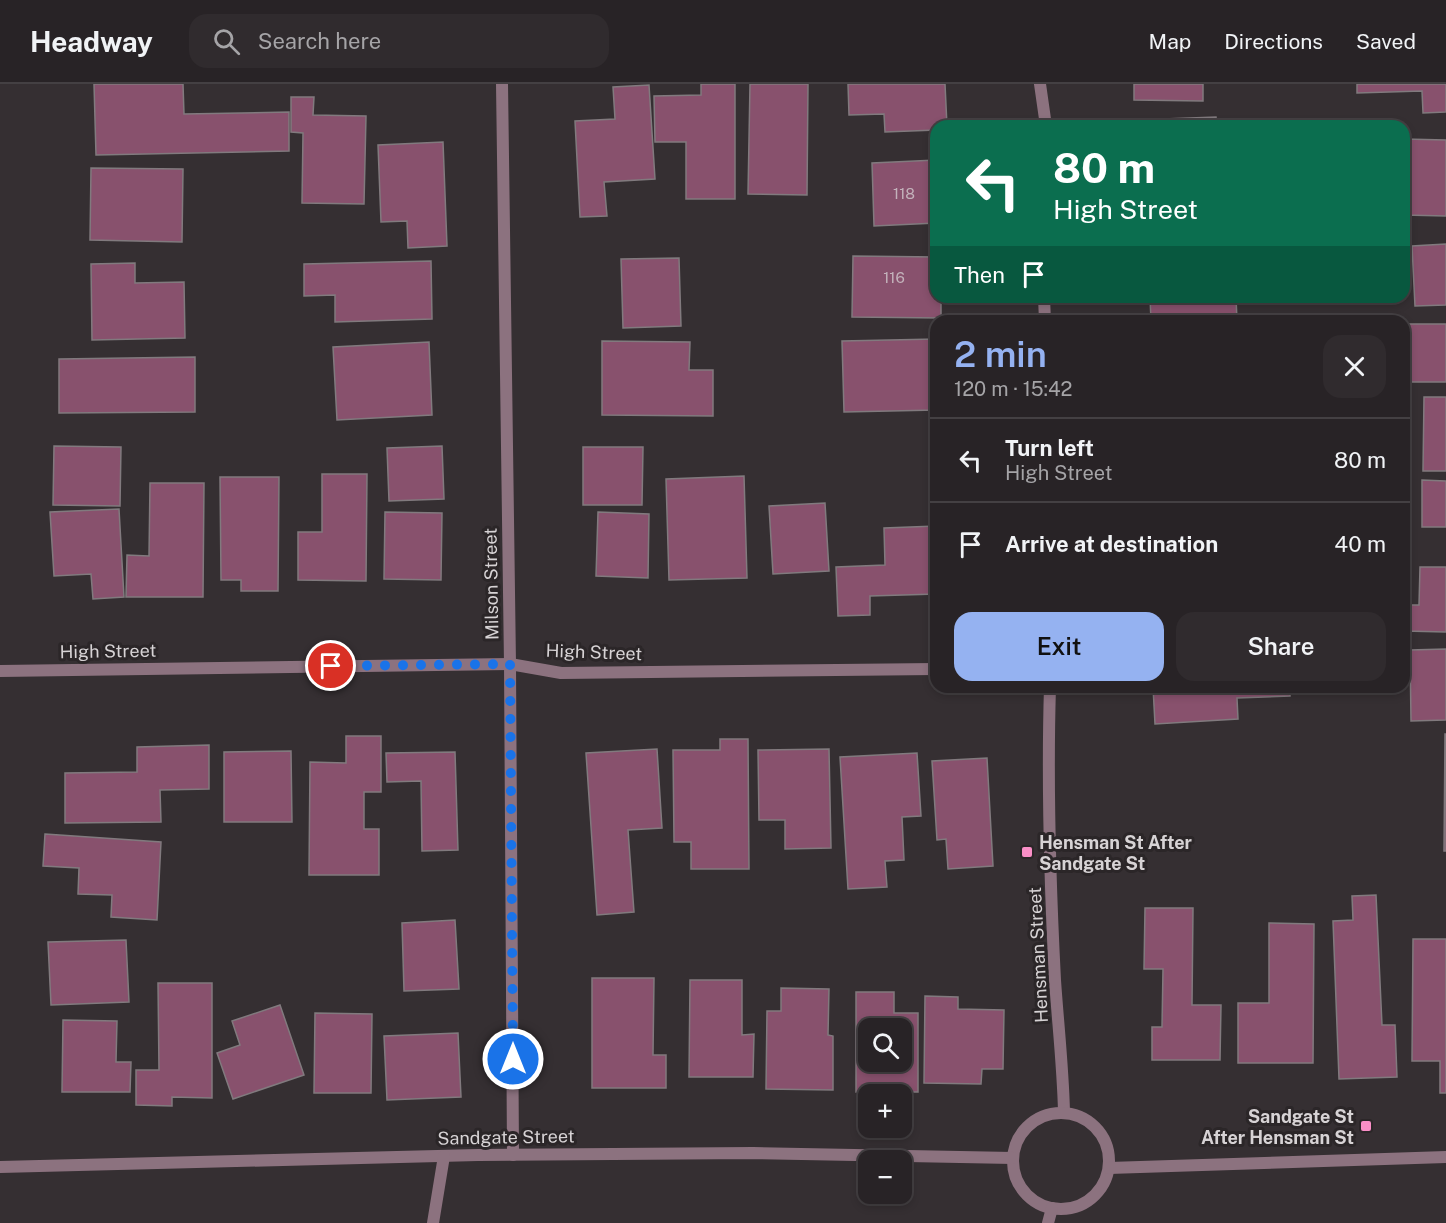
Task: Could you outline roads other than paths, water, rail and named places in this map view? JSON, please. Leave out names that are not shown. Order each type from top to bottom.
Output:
[{"type":"street","name":"Milson Street","points":[[502,84],[510,664],[513,1155]]},
{"type":"street","points":[[1040,84],[1045,120]]},
{"type":"street","name":"High Street","points":[[0,671],[510,664],[561,673],[930,669]]},
{"type":"street","name":"Hensman Street","points":[[1050,693],[1048,783],[1055,981],[1063,1058],[1064,1112]]},
{"type":"street","points":[[1064,1112],[1080,1116],[1094,1124],[1106,1145],[1109,1168],[1104,1183],[1088,1200],[1067,1209],[1052,1208],[1028,1195],[1015,1172],[1013,1158],[1016,1143],[1024,1130],[1035,1120],[1049,1114],[1064,1112]]},
{"type":"street","name":"Sandgate Street","points":[[0,1167],[513,1155],[753,1153],[1013,1158]]},
{"type":"street","points":[[433,1223],[444,1156]]},
{"type":"street","points":[[1109,1168],[1446,1157]]},
{"type":"street","points":[[1048,1223],[1052,1208]]},
{"type":"place","name":"Hensman St After Sandgate St","points":[[1027,852]]},
{"type":"place","name":"Sandgate St After Hensman St","points":[[1366,1126]]}]
